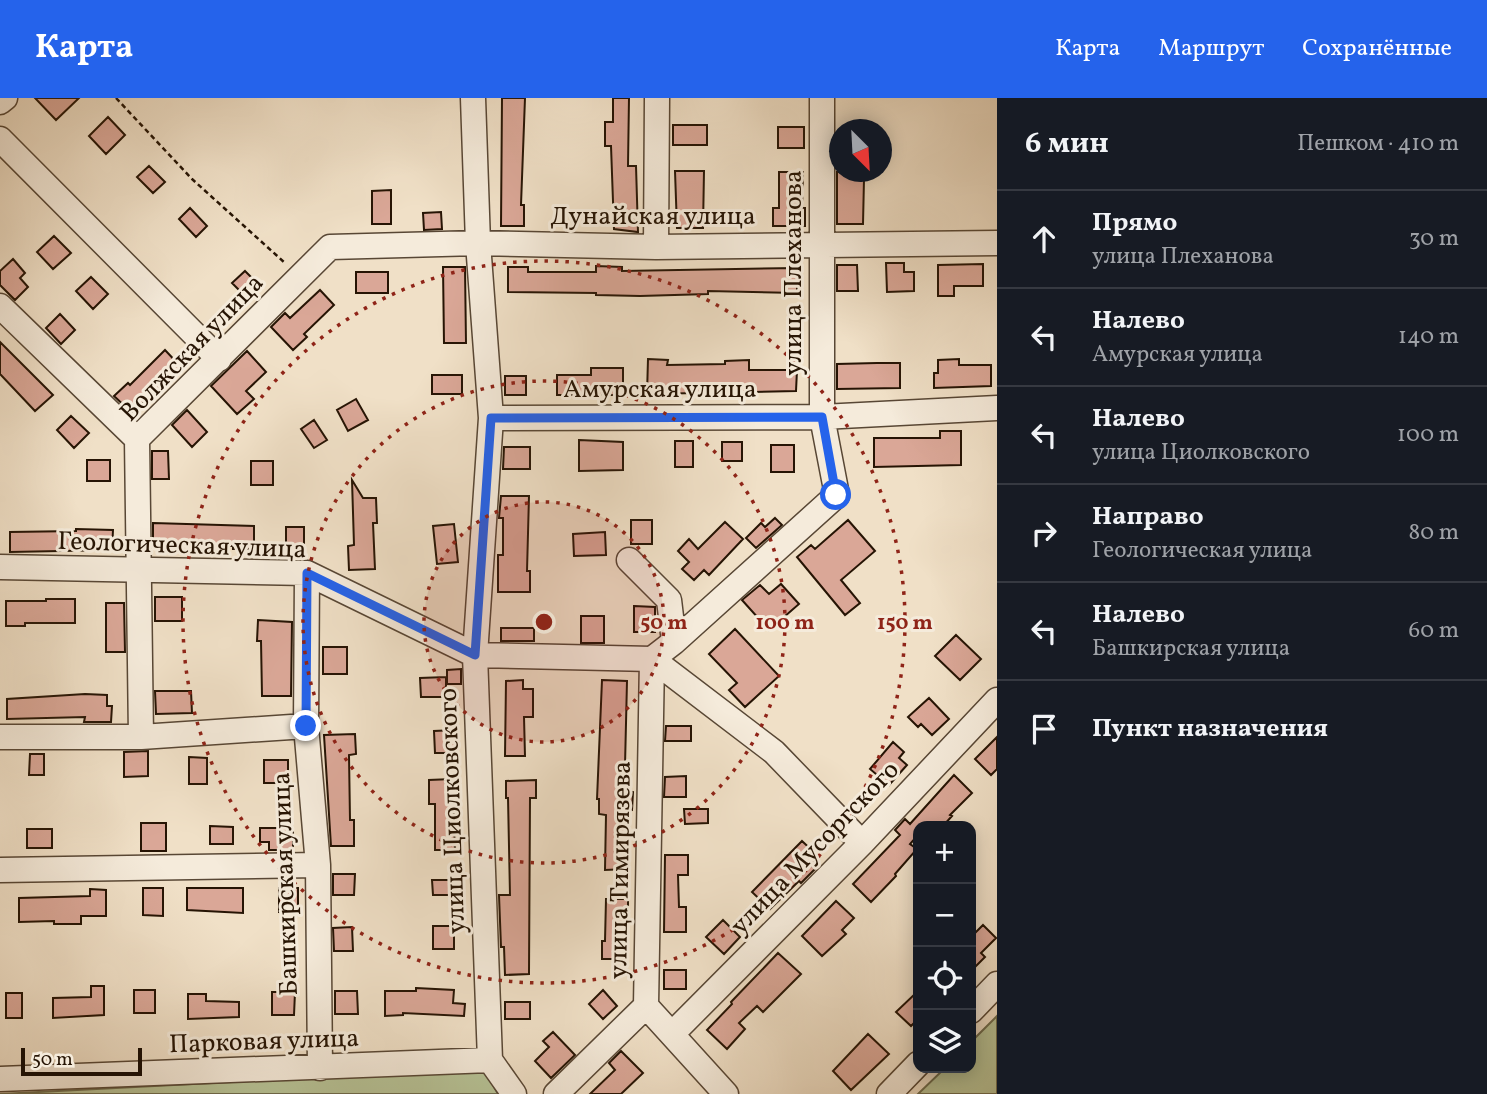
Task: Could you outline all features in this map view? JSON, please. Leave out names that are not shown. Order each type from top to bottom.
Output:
[{"type":"street","points":[[0,102],[5,98]]},
{"type":"street","name":"улица Циолковского","points":[[472,98],[478,243],[491,418],[475,655],[489,1060]]},
{"type":"street","points":[[656,247],[657,98]]},
{"type":"street","name":"улица Плеханова","points":[[652,659],[836,495],[822,417],[822,98]]},
{"type":"street","points":[[0,139],[219,359]]},
{"type":"street","name":"Волжская улица","points":[[141,737],[137,439],[330,247],[478,243]]},
{"type":"street","name":"Дунайская улица","points":[[478,243],[656,247],[997,243]]},
{"type":"street","points":[[0,306],[137,439]]},
{"type":"street","name":"Амурская улица","points":[[491,418],[822,417],[997,408]]},
{"type":"street","points":[[629,560],[669,600],[674,642]]},
{"type":"street","name":"Геологическая улица","points":[[0,567],[307,573],[475,655],[652,659]]},
{"type":"street","name":"Башкирская улица","points":[[307,573],[306,726],[318,865],[320,1068]]},
{"type":"street","points":[[652,659],[774,752],[862,843]]},
{"type":"street","name":"улица Тимирязева","points":[[652,659],[646,1006],[726,1094]]},
{"type":"street","name":"улица Мусоргского","points":[[672,1034],[862,843],[997,700]]},
{"type":"street","points":[[0,737],[141,737],[306,726]]},
{"type":"street","points":[[0,870],[318,865]]},
{"type":"street","points":[[972,1010],[997,984]]},
{"type":"street","points":[[556,1094],[646,1006]]},
{"type":"street","points":[[489,1060],[513,1094]]},
{"type":"street","name":"Парковая улица","points":[[0,1079],[489,1060]]},
{"type":"street","points":[[889,1094],[913,1069]]},
{"type":"path","points":[[116,98],[192,179],[300,276]]},
{"type":"green space","points":[[997,1016],[997,1094],[918,1094],[940,1073],[976,1073],[976,1037]]},
{"type":"green space","points":[[484,1069],[498,1094],[0,1094]]},
{"type":"building","points":[[35,98],[79,98],[56,120]]},
{"type":"building","points":[[502,98],[525,98],[521,205],[524,205],[524,226],[501,226]]},
{"type":"building","points":[[613,98],[629,98],[628,166],[636,166],[638,232],[614,229],[611,146],[605,146],[605,122],[613,122]]},
{"type":"building","points":[[108,117],[125,135],[106,154],[89,136]]},
{"type":"building","points":[[673,125],[707,125],[707,145],[673,145]]},
{"type":"building","points":[[778,127],[804,127],[804,148],[778,148]]},
{"type":"building","points":[[149,166],[165,182],[153,193],[137,177]]},
{"type":"building","points":[[675,171],[704,171],[703,228],[677,228]]},
{"type":"building","points":[[779,172],[803,172],[802,208],[805,208],[805,226],[773,226],[773,208],[779,208]]},
{"type":"building","points":[[837,182],[864,182],[863,224],[837,224]]},
{"type":"building","points":[[391,190],[391,224],[372,224],[372,191]]},
{"type":"building","points":[[190,208],[207,226],[196,237],[179,219]]},
{"type":"building","points":[[441,212],[442,229],[424,230],[423,213]]},
{"type":"building","points":[[54,236],[71,253],[53,269],[37,252]]},
{"type":"building","points":[[13,259],[25,273],[20,278],[28,287],[15,300],[0,285],[0,271]]},
{"type":"building","points":[[886,263],[904,263],[904,272],[914,272],[914,291],[887,292]]},
{"type":"building","points":[[983,264],[983,286],[954,286],[954,296],[938,296],[938,265]]},
{"type":"building","points":[[837,265],[857,265],[858,291],[837,291]]},
{"type":"building","points":[[596,266],[622,267],[622,271],[797,268],[797,293],[708,291],[708,294],[640,296],[508,292],[508,267],[528,267],[528,272],[596,272]]},
{"type":"building","points":[[443,267],[465,267],[466,343],[444,343]]},
{"type":"building","points":[[245,271],[262,288],[249,300],[232,283]]},
{"type":"building","points":[[356,272],[388,272],[388,293],[356,293]]},
{"type":"building","points":[[91,277],[108,294],[93,309],[76,291]]},
{"type":"building","points":[[320,290],[334,305],[304,334],[307,337],[293,350],[271,327],[285,313],[290,318]]},
{"type":"building","points":[[60,314],[75,330],[61,344],[46,328]]},
{"type":"building","points":[[0,342],[53,395],[35,411],[0,374]]},
{"type":"building","points":[[165,350],[181,367],[132,413],[114,396],[128,383],[130,385]]},
{"type":"building","points":[[247,351],[266,372],[246,391],[254,399],[237,414],[211,386]]},
{"type":"building","points":[[648,359],[668,360],[667,365],[725,364],[725,361],[749,360],[749,370],[797,370],[796,391],[647,394]]},
{"type":"building","points":[[959,359],[959,365],[991,365],[991,386],[934,388],[934,373],[938,373],[938,360]]},
{"type":"building","points":[[900,363],[900,388],[837,389],[837,364]]},
{"type":"building","points":[[591,368],[623,368],[623,395],[557,395],[557,375],[591,375]]},
{"type":"building","points":[[432,375],[462,375],[462,394],[432,394]]},
{"type":"building","points":[[505,376],[526,376],[526,395],[505,395]]},
{"type":"building","points":[[356,399],[368,420],[348,431],[337,410]]},
{"type":"building","points":[[187,410],[207,432],[192,447],[172,425]]},
{"type":"building","points":[[71,416],[89,433],[74,448],[57,430]]},
{"type":"building","points":[[314,420],[327,440],[314,448],[301,429]]},
{"type":"building","points":[[940,431],[961,431],[961,465],[874,467],[874,438],[940,438]]},
{"type":"building","points":[[579,440],[623,442],[623,470],[579,471]]},
{"type":"building","points":[[675,441],[693,441],[693,467],[675,467]]},
{"type":"building","points":[[722,442],[742,442],[742,461],[722,461]]},
{"type":"building","points":[[771,445],[794,445],[794,472],[771,472]]},
{"type":"building","points":[[504,447],[530,447],[530,469],[503,469]]},
{"type":"building","points":[[152,451],[168,451],[169,479],[152,479]]},
{"type":"building","points":[[87,460],[110,460],[110,481],[87,481]]},
{"type":"building","points":[[251,461],[273,461],[273,485],[251,485]]},
{"type":"building","points":[[352,480],[363,498],[376,498],[377,523],[373,523],[375,569],[349,570],[348,546],[354,545]]},
{"type":"building","points":[[501,496],[529,496],[527,571],[530,571],[530,592],[498,592],[498,555],[503,555],[503,518],[499,518]]},
{"type":"building","points":[[775,518],[782,525],[756,548],[746,538],[761,523],[765,527]]},
{"type":"building","points":[[631,520],[652,520],[652,544],[631,544]]},
{"type":"building","points":[[848,520],[875,551],[841,580],[860,603],[845,615],[797,557],[811,545],[815,549]]},
{"type":"building","points":[[725,522],[743,539],[709,575],[704,570],[694,580],[682,569],[689,562],[678,551],[689,539],[698,549]]},
{"type":"building","points":[[153,523],[254,526],[254,549],[191,546],[191,543],[153,543]]},
{"type":"building","points":[[454,524],[458,562],[437,564],[433,526]]},
{"type":"building","points":[[286,527],[304,527],[304,547],[286,547]]},
{"type":"building","points":[[113,530],[112,550],[10,552],[10,532]]},
{"type":"building","points":[[605,532],[606,555],[574,556],[573,534]]},
{"type":"building","points":[[781,584],[799,604],[769,630],[742,600],[760,585],[769,594]]},
{"type":"building","points":[[155,597],[182,597],[182,621],[155,621]]},
{"type":"building","points":[[75,599],[75,623],[25,623],[25,626],[6,626],[6,601]]},
{"type":"building","points":[[106,603],[124,603],[125,652],[106,652]]},
{"type":"building","points":[[634,606],[655,607],[655,632],[634,632]]},
{"type":"building","points":[[581,616],[604,616],[604,643],[581,643]]},
{"type":"building","points":[[258,620],[292,622],[291,696],[262,696],[261,641],[257,641]]},
{"type":"building","points":[[501,628],[534,628],[534,641],[501,641]]},
{"type":"building","points":[[735,629],[779,676],[745,707],[729,690],[737,683],[709,654]]},
{"type":"building","points":[[956,635],[981,659],[960,680],[935,656]]},
{"type":"building","points":[[323,647],[347,647],[347,674],[323,674]]},
{"type":"building","points":[[461,669],[461,684],[447,684],[447,670]]},
{"type":"building","points":[[446,677],[446,697],[421,697],[420,678]]},
{"type":"building","points":[[523,680],[523,689],[533,689],[533,717],[524,717],[525,756],[505,756],[506,681]]},
{"type":"building","points":[[602,680],[627,681],[625,766],[629,766],[628,791],[633,792],[632,810],[628,812],[627,869],[605,870],[606,815],[599,814],[597,799]]},
{"type":"building","points":[[155,691],[191,691],[192,713],[156,714]]},
{"type":"building","points":[[107,695],[107,706],[112,706],[111,722],[84,722],[85,717],[7,719],[7,699]]},
{"type":"building","points":[[929,698],[949,719],[932,735],[921,724],[918,727],[908,717]]},
{"type":"building","points":[[666,726],[691,726],[691,741],[665,741]]},
{"type":"building","points":[[455,730],[455,753],[435,753],[434,731]]},
{"type":"building","points":[[355,734],[356,754],[349,755],[350,820],[354,820],[354,846],[331,846],[324,735]]},
{"type":"building","points":[[997,737],[997,769],[991,775],[975,759]]},
{"type":"building","points":[[893,742],[904,752],[899,758],[907,765],[889,785],[870,769]]},
{"type":"building","points":[[148,751],[148,776],[124,777],[124,752]]},
{"type":"building","points":[[30,754],[44,754],[44,775],[29,775]]},
{"type":"building","points":[[189,757],[207,758],[207,784],[189,784]]},
{"type":"building","points":[[264,760],[288,760],[288,783],[264,783]]},
{"type":"building","points":[[954,775],[972,793],[948,821],[913,821],[913,841],[910,844],[913,846],[913,854],[871,902],[853,884],[900,835],[895,830],[905,819],[910,824]]},
{"type":"building","points":[[686,776],[686,797],[664,797],[665,777]]},
{"type":"building","points":[[452,779],[455,850],[435,850],[435,804],[429,804],[429,780]]},
{"type":"building","points":[[536,780],[536,798],[530,798],[529,974],[505,975],[499,895],[510,895],[506,781]]},
{"type":"building","points":[[684,809],[708,809],[708,823],[685,824]]},
{"type":"building","points":[[141,823],[166,823],[166,851],[141,851]]},
{"type":"building","points":[[210,826],[233,827],[233,844],[210,844]]},
{"type":"building","points":[[260,828],[293,828],[293,850],[269,850],[269,842],[260,842]]},
{"type":"building","points":[[27,829],[52,829],[52,848],[27,848]]},
{"type":"building","points":[[802,841],[819,857],[811,865],[815,869],[770,909],[752,892]]},
{"type":"building","points":[[665,855],[688,855],[688,875],[678,875],[679,907],[686,907],[686,932],[664,932]]},
{"type":"building","points":[[333,874],[355,874],[354,895],[333,895]]},
{"type":"building","points":[[432,880],[455,880],[455,895],[433,895]]},
{"type":"building","points":[[143,888],[163,888],[163,916],[143,915]]},
{"type":"building","points":[[187,888],[243,888],[243,913],[187,910]]},
{"type":"building","points":[[279,888],[298,888],[298,913],[279,912]]},
{"type":"building","points":[[90,889],[106,890],[106,916],[81,916],[81,924],[54,924],[54,921],[19,922],[19,898],[90,896]]},
{"type":"building","points":[[606,899],[628,899],[628,934],[623,934],[624,959],[602,959]]},
{"type":"building","points":[[836,901],[854,918],[842,930],[846,934],[822,956],[802,936]]},
{"type":"building","points":[[723,920],[740,937],[724,954],[706,937]]},
{"type":"building","points":[[983,925],[996,938],[981,953],[985,957],[976,966],[976,947],[976,932]]},
{"type":"building","points":[[433,926],[454,926],[454,949],[433,949]]},
{"type":"building","points":[[352,927],[353,951],[334,951],[333,928]]},
{"type":"building","points":[[778,953],[801,974],[763,1012],[757,1006],[739,1023],[745,1029],[727,1049],[707,1030]]},
{"type":"building","points":[[664,970],[686,970],[686,989],[664,989]]},
{"type":"building","points":[[91,986],[104,986],[104,1015],[53,1018],[53,998],[91,997]]},
{"type":"building","points":[[416,988],[454,990],[453,1003],[465,1004],[464,1016],[403,1013],[385,1016],[385,991],[416,991]]},
{"type":"building","points":[[134,990],[155,990],[155,1013],[134,1013]]},
{"type":"building","points":[[603,990],[617,1006],[603,1019],[589,1004]]},
{"type":"building","points":[[335,991],[357,991],[358,1014],[335,1014]]},
{"type":"building","points":[[272,992],[295,992],[294,1015],[272,1015]]},
{"type":"building","points":[[6,993],[22,993],[22,1018],[6,1018]]},
{"type":"building","points":[[188,994],[206,994],[206,1001],[239,1002],[239,1017],[188,1019]]},
{"type":"building","points":[[913,996],[911,1026],[896,1012]]},
{"type":"building","points":[[505,1002],[530,1002],[530,1019],[505,1019]]},
{"type":"building","points":[[553,1032],[575,1055],[551,1078],[535,1061],[549,1047],[543,1041]]},
{"type":"building","points":[[868,1034],[889,1054],[851,1090],[833,1071]]},
{"type":"building","points":[[621,1051],[643,1073],[621,1094],[590,1094],[615,1070],[609,1063]]},
{"type":"route","points":[[306,726],[307,573],[475,655],[491,418],[822,417],[836,495]]}]
